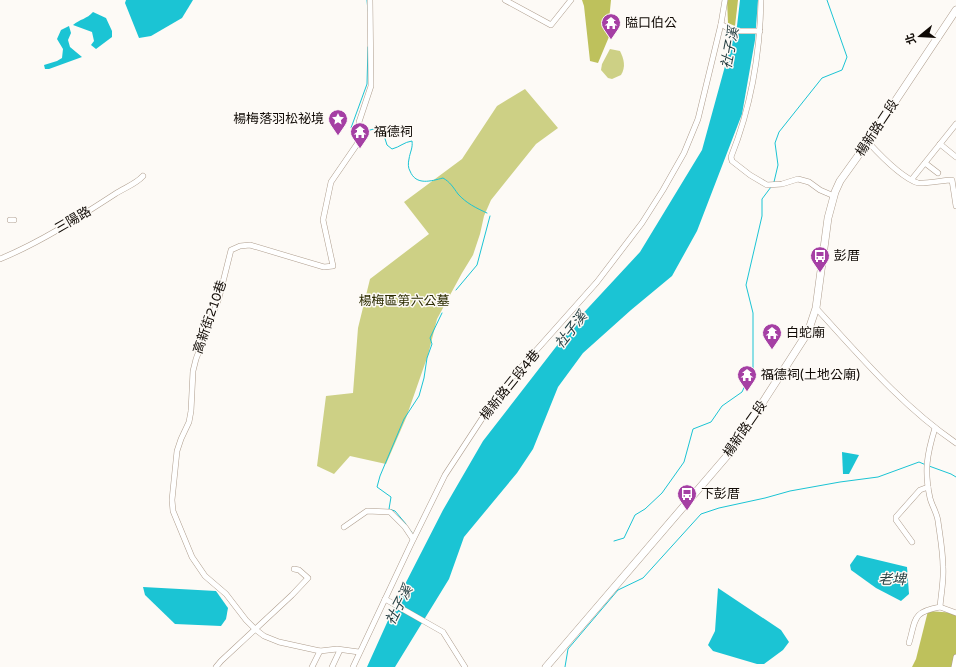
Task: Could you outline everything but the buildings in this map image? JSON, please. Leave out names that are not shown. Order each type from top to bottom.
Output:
[{"type":"main road","name":"楊新路二段","points":[[546,667],[732,450],[751,423],[808,332],[816,308],[826,228],[834,196],[840,181],[868,142],[956,10]]},
{"type":"street","name":"高新街210巷","points":[[359,652],[340,650],[320,651],[279,642],[264,636],[246,620],[226,594],[205,576],[192,557],[172,507],[178,451],[191,411],[196,359],[219,298],[231,250],[235,247],[250,245],[324,267],[333,266],[323,220],[331,182],[362,137],[359,122],[371,86],[370,0]]},
{"type":"street","points":[[505,0],[552,25],[571,0]]},
{"type":"street","name":"楊新路三段4巷","points":[[353,667],[413,539],[445,475],[487,411],[528,359],[598,282],[642,223],[684,153],[698,119],[721,24],[725,0]]},
{"type":"street","points":[[762,0],[759,46],[750,99],[741,131],[731,157],[732,161],[750,176],[767,185],[782,184],[798,179],[809,182],[820,190],[834,196]]},
{"type":"street","points":[[721,24],[732,31],[759,31]]},
{"type":"street","points":[[912,179],[956,124]]},
{"type":"street","points":[[868,142],[885,160],[907,177],[919,183],[952,180],[956,204]]},
{"type":"street","points":[[940,144],[956,157]]},
{"type":"street","points":[[925,163],[938,173]]},
{"type":"street","name":"三陽路","points":[[0,259],[65,226],[139,181],[144,176]]},
{"type":"street","points":[[816,308],[888,385],[935,428],[956,443]]},
{"type":"street","points":[[935,428],[928,454],[926,469],[928,487],[938,520],[942,548],[943,568],[940,607]]},
{"type":"street","points":[[912,542],[896,520],[896,517],[920,490],[928,487]]},
{"type":"street","points":[[344,526],[367,511],[390,512],[405,527],[413,539]]},
{"type":"street","points":[[216,667],[308,578],[299,570],[294,569]]},
{"type":"street","points":[[385,599],[443,632],[465,667]]},
{"type":"street","points":[[909,643],[917,616],[926,610],[940,607],[956,613]]},
{"type":"street","points":[[332,667],[340,650]]},
{"type":"street","points":[[312,667],[320,651]]},
{"type":"street","points":[[954,667],[956,657]]},
{"type":"green space","points":[[610,49],[620,51],[624,63],[624,69],[621,75],[612,79],[608,78],[601,70],[602,64]]},
{"type":"green space","name":"楊梅區第六公墓","points":[[525,89],[558,128],[536,144],[491,200],[484,216],[473,255],[437,319],[428,355],[406,418],[386,464],[350,456],[334,474],[317,466],[326,396],[353,393],[358,328],[370,279],[429,234],[404,202],[462,159],[497,106]]},
{"type":"shaded area","points":[[582,0],[611,0],[609,20],[611,32],[598,63],[590,61],[584,6]]},
{"type":"shaded area","points":[[727,0],[738,0],[735,26],[728,23]]},
{"type":"shaded area","points":[[928,611],[956,613],[956,667],[912,667],[916,659]]},
{"type":"water","points":[[126,0],[193,0],[182,18],[151,36],[139,38],[125,3]]},
{"type":"water","points":[[740,0],[758,0],[755,40],[742,114],[697,231],[672,276],[583,353],[558,387],[533,449],[517,473],[464,537],[449,579],[395,667],[367,667],[399,596],[443,510],[483,441],[576,321],[640,252],[702,150],[737,26]]},
{"type":"water","points":[[93,12],[106,18],[112,31],[112,37],[96,49],[91,45],[94,41],[92,32],[73,25]]},
{"type":"water","points":[[69,26],[71,33],[68,40],[70,47],[82,57],[49,69],[45,69],[44,65],[62,58],[63,49],[57,39],[61,30]]},
{"type":"water","points":[[842,452],[859,455],[849,474],[843,474]]},
{"type":"water","name":"老埤","points":[[857,555],[907,567],[909,594],[901,601],[876,588],[851,570],[850,565]]},
{"type":"water","points":[[143,587],[216,591],[228,608],[226,619],[221,626],[175,624],[145,595]]},
{"type":"water","points":[[718,588],[781,630],[789,642],[783,650],[764,664],[757,664],[713,651],[708,645],[715,631]]},
{"type":"waterway","points":[[367,0],[368,11]]},
{"type":"waterway","name":"社子溪","points":[[774,182],[778,165],[775,143],[779,132],[822,78],[842,70],[847,57],[827,0]]},
{"type":"waterway","points":[[359,132],[351,128],[367,84],[368,47]]},
{"type":"waterway","points":[[362,132],[378,128],[382,129],[387,145],[392,149],[412,141],[408,165],[409,170],[416,179],[424,181],[443,178],[450,183],[464,200],[487,213]]},
{"type":"waterway","name":"社子溪","points":[[614,541],[624,538],[635,515],[645,509],[662,493],[684,462],[693,429],[711,422],[722,406],[742,392],[753,368],[753,313],[746,285],[762,216],[762,199],[771,187]]},
{"type":"waterway","points":[[456,290],[477,265],[490,216]]},
{"type":"waterway","points":[[406,524],[395,511],[389,509],[391,497],[377,487],[380,476],[404,419],[419,396],[427,358],[432,344],[430,338],[442,313]]},
{"type":"waterway","points":[[565,667],[568,649],[618,590],[643,578],[701,514],[719,508],[790,491],[878,477],[919,462],[926,465]]},
{"type":"waterway","points":[[929,466],[956,477]]},
{"type":"place","name":"隘口伯公","points":[[611,40]]},
{"type":"place","name":"楊梅落羽松祕境","points":[[338,136]]},
{"type":"place","name":"福德祠","points":[[360,149]]},
{"type":"place","name":"彭厝","points":[[820,273]]},
{"type":"place","name":"白蛇廟","points":[[772,350]]},
{"type":"place","name":"福德祠(土地公廟)","points":[[747,392]]},
{"type":"place","name":"下彭厝","points":[[687,511]]}]
